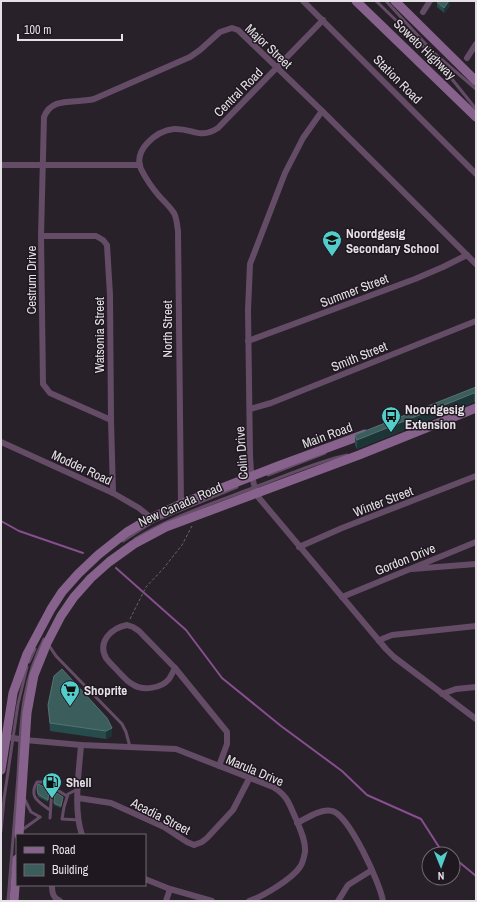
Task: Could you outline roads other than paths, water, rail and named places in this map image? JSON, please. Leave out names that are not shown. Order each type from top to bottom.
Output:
[{"type":"main road","name":"Soweto Highway","points":[[356,1],[476,117]]},
{"type":"main road","name":"Soweto Highway","points":[[395,1],[476,81]]},
{"type":"main road","points":[[256,490],[359,455],[476,407]]},
{"type":"main road","name":"Main Road","points":[[253,478],[368,435]]},
{"type":"main road","name":"New Canada Road","points":[[19,834],[22,794],[13,738],[13,693],[27,654],[56,602],[84,578],[127,532],[180,504],[253,478]]},
{"type":"main road","name":"New Canada Road","points":[[1,770],[30,693],[34,675],[47,643],[84,578],[102,559],[149,535],[256,490]]},
{"type":"main road","points":[[14,901],[16,873]]},
{"type":"street","name":"Station Road","points":[[303,1],[476,174]]},
{"type":"street","points":[[423,12],[430,1]]},
{"type":"street","name":"Central Road","points":[[140,165],[140,153],[144,146],[151,139],[163,132],[173,129],[206,134],[218,128],[323,20]]},
{"type":"street","name":"Major Street","points":[[42,164],[44,117],[47,110],[51,106],[58,103],[84,102],[129,84],[190,57],[220,32],[232,28],[238,30],[322,111],[476,264]]},
{"type":"street","points":[[467,58],[476,44]]},
{"type":"street","name":"Colin Drive","points":[[322,111],[303,138],[285,173],[250,264],[248,278],[250,455],[256,490],[259,498],[299,547],[394,657],[476,719]]},
{"type":"street","name":"Cestrum Drive","points":[[42,164],[42,381],[45,388],[50,393],[111,420]]},
{"type":"street","points":[[1,165],[140,165]]},
{"type":"street","name":"North Street","points":[[140,165],[147,180],[174,214],[178,231],[180,504]]},
{"type":"street","name":"Watsonia Street","points":[[41,236],[96,236],[103,240],[107,245],[110,295],[113,493]]},
{"type":"street","name":"Summer Street","points":[[248,341],[415,279],[467,255]]},
{"type":"street","name":"Smith Street","points":[[250,409],[476,321]]},
{"type":"street","name":"Modder Road","points":[[1,442],[113,493],[139,508],[151,518]]},
{"type":"street","name":"Winter Street","points":[[299,547],[342,528],[476,476]]},
{"type":"street","name":"Gordon Drive","points":[[342,597],[476,542]]},
{"type":"street","points":[[407,570],[476,564]]},
{"type":"street","points":[[175,668],[168,680],[157,686],[142,688],[130,684],[106,658],[103,650],[105,640],[112,631],[119,627],[127,625],[133,627],[139,631],[175,668],[227,732],[227,744],[219,766]]},
{"type":"street","points":[[379,641],[392,635],[476,626]]},
{"type":"street","points":[[442,694],[476,687]]},
{"type":"street","name":"Marula Drive","points":[[13,738],[81,745],[176,749],[249,779],[273,787],[284,794],[297,823],[304,845],[305,851],[301,865],[299,869],[276,888],[249,901]]},
{"type":"street","points":[[81,745],[78,798],[79,820],[82,834]]},
{"type":"street","name":"Acadia Street","points":[[78,798],[111,803],[164,827],[194,845],[207,838],[233,810],[249,779]]},
{"type":"street","points":[[297,823],[327,810],[338,813],[353,834],[372,870],[382,893],[383,901]]},
{"type":"street","points":[[338,901],[348,885],[372,870]]},
{"type":"street","points":[[146,879],[170,889],[212,901]]},
{"type":"street","points":[[52,886],[53,895],[60,901]]},
{"type":"street","points":[[166,901],[170,889]]},
{"type":"lane","name":"Soweto Highway","points":[[376,1],[435,58],[476,108]]},
{"type":"lane","name":"Soweto Highway","points":[[386,1],[434,52],[476,89]]},
{"type":"lane","name":"Main Road","points":[[352,444],[368,435]]},
{"type":"lane","name":"Main Road","points":[[253,478],[331,451]]},
{"type":"lane","name":"New Canada Road","points":[[1,831],[4,799],[23,679],[38,641],[56,608],[67,592],[102,559],[130,536],[154,521],[253,478]]},
{"type":"lane","name":"New Canada Road","points":[[84,578],[128,543],[154,528],[209,504],[256,490]]},
{"type":"lane","name":"New Canada Road","points":[[8,901],[13,738],[34,661],[57,615],[76,588]]},
{"type":"lane","points":[[47,643],[56,656],[122,724],[130,747]]},
{"type":"lane","points":[[50,810],[35,799],[33,795],[37,782],[44,782],[67,796]]},
{"type":"lane","points":[[50,818],[52,787]]},
{"type":"lane","points":[[78,788],[70,792],[67,796],[62,819],[79,820]]},
{"type":"lane","points":[[19,834],[25,826],[40,817],[29,810],[22,794]]},
{"type":"waterway","points":[[1,521],[19,531],[83,553]]},
{"type":"waterway","points":[[116,568],[186,630],[222,678],[281,726],[342,771],[367,795],[421,819],[438,846]]},
{"type":"waterway","points":[[461,864],[476,876]]},
{"type":"place","name":"Noordgesig Secondary School","points":[[332,257]]},
{"type":"place","name":"Noordgesig Extension","points":[[391,433]]},
{"type":"place","name":"Shoprite","points":[[70,707]]},
{"type":"place","name":"Shell","points":[[52,799]]}]
